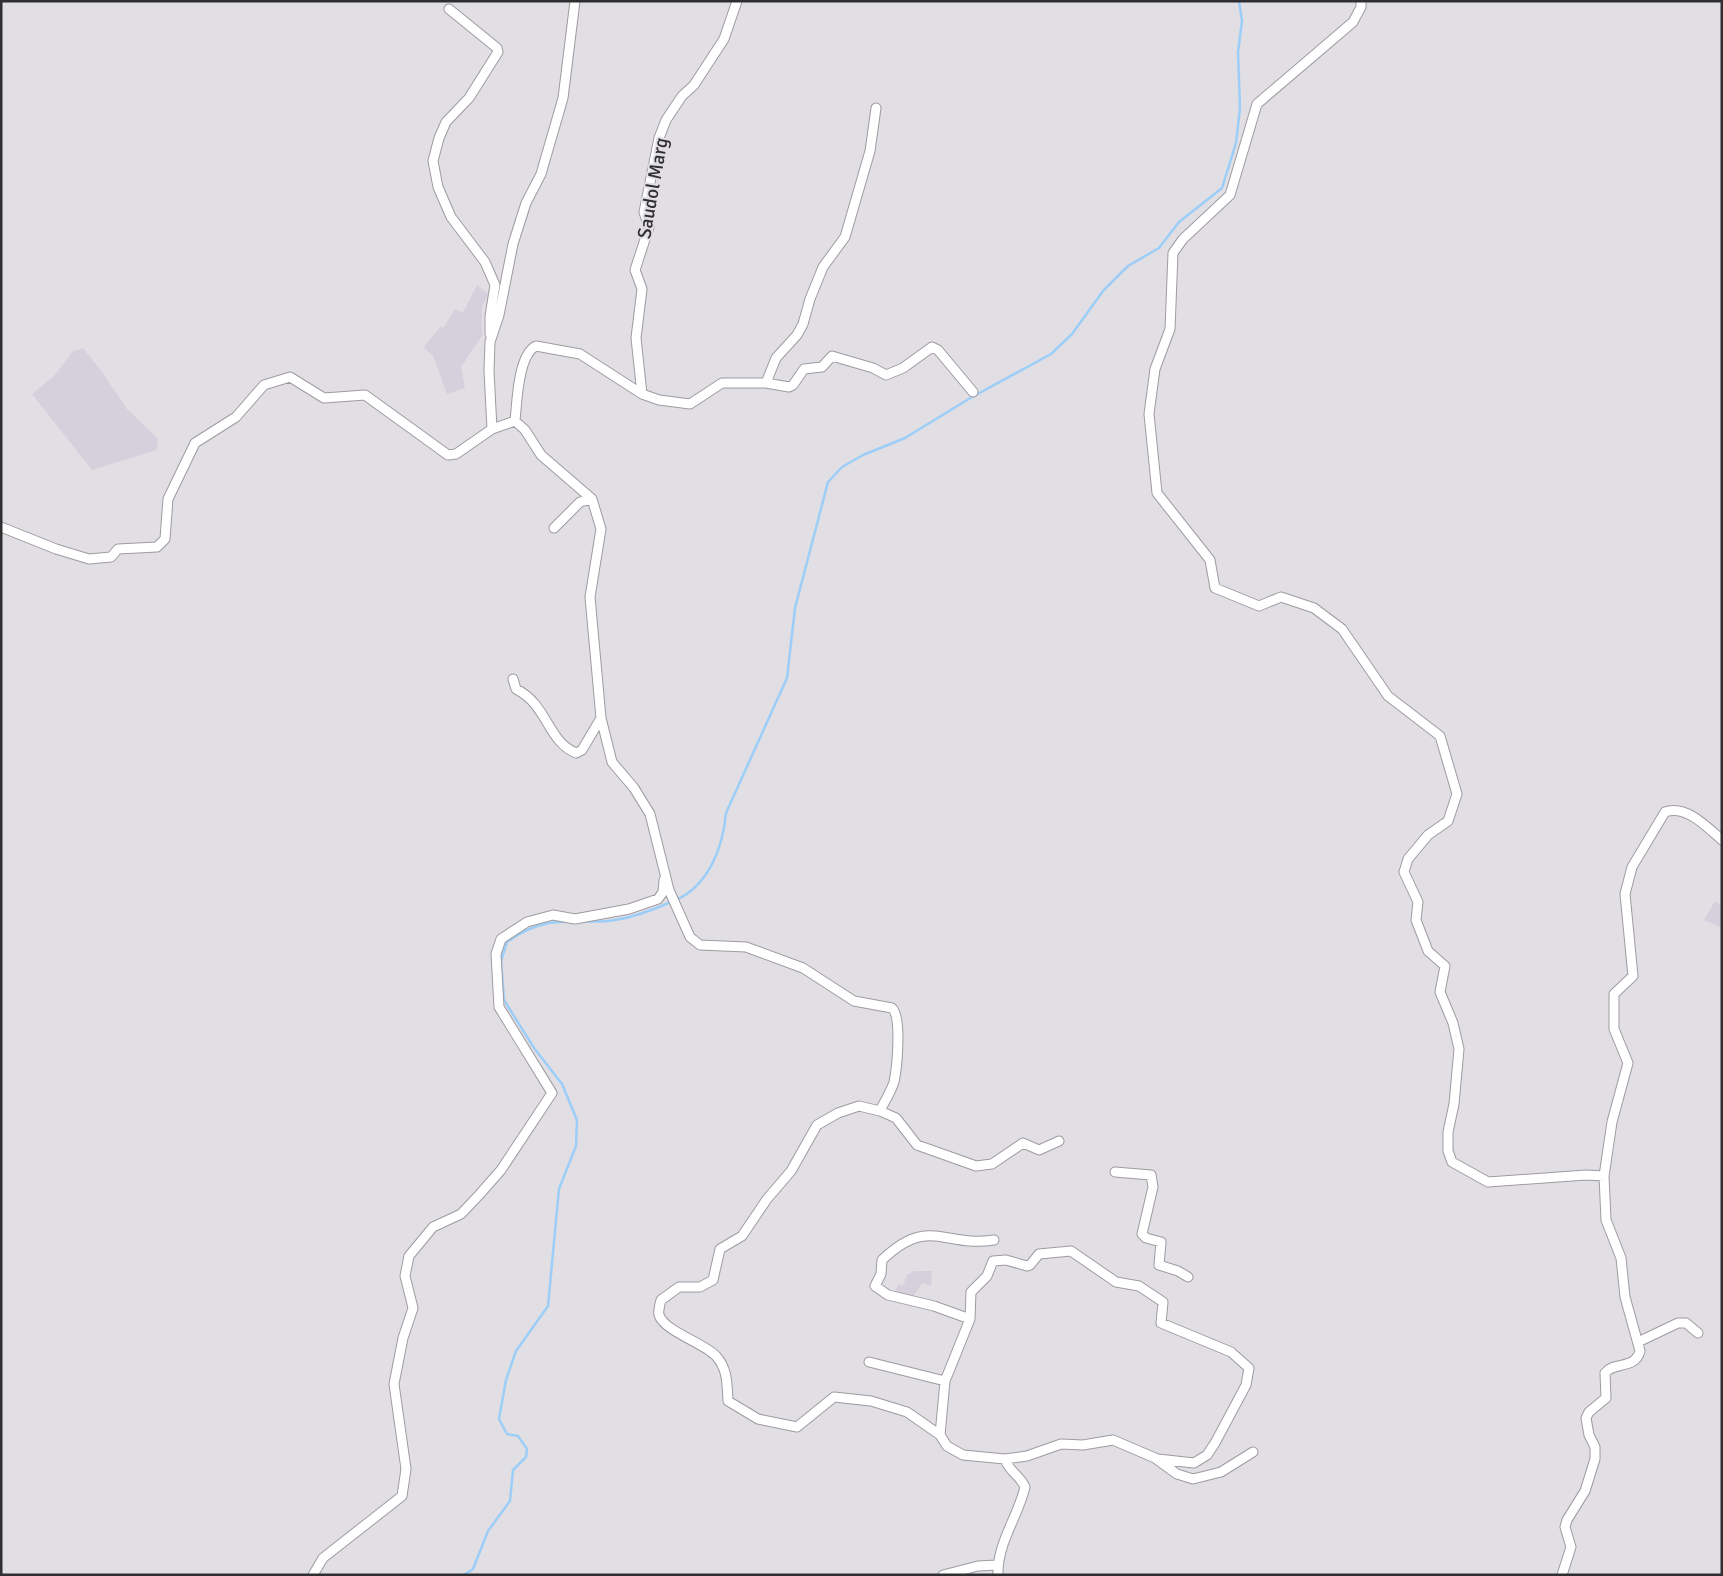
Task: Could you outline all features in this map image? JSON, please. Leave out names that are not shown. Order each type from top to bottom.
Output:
[{"type":"street","points":[[490,342],[499,315],[513,244],[526,203],[541,174],[563,98],[575,1]]},
{"type":"street","name":"Saudol Marg","points":[[642,394],[636,338],[642,289],[635,270],[648,227],[644,212],[659,138],[666,120],[682,96],[694,85],[724,39],[737,1]]},
{"type":"street","points":[[1361,1],[1361,7],[1353,22],[1257,104],[1230,195],[1183,239],[1173,253],[1170,329],[1155,369],[1149,414],[1157,493],[1210,560],[1215,588],[1259,606],[1281,597],[1314,608],[1342,629],[1388,696],[1440,736],[1457,794],[1448,821],[1428,835],[1408,859],[1404,872],[1418,902],[1416,920],[1428,951],[1445,966],[1440,992],[1453,1023],[1459,1049],[1454,1104],[1448,1132],[1448,1151],[1452,1162],[1488,1182],[1586,1175],[1604,1176]]},
{"type":"street","points":[[449,9],[497,48],[498,52],[469,98],[446,122],[438,138],[433,162],[438,187],[452,217],[485,262],[495,285],[490,316],[489,371],[492,429]]},
{"type":"street","points":[[766,383],[776,358],[797,335],[803,324],[810,299],[823,267],[845,237],[870,151],[876,108]]},
{"type":"street","points":[[515,421],[518,386],[528,351],[536,346],[580,354],[642,394],[659,400],[690,404],[722,384],[766,383],[794,385],[804,368],[819,368],[832,356],[873,368],[886,375],[903,368],[932,347],[938,350],[973,392]]},
{"type":"street","points":[[1,527],[56,549],[89,559],[111,557],[118,549],[157,546],[165,539],[168,499],[194,443],[236,417],[264,386],[290,377],[324,398],[366,395],[448,455],[456,454],[492,429],[515,421]]},
{"type":"street","points":[[515,421],[525,430],[541,455],[592,498],[601,528],[590,597],[601,718],[612,762],[634,788],[650,814],[665,875],[675,905],[690,937],[700,945],[746,947],[803,968],[854,1001],[892,1008],[896,1012],[899,1023],[894,1082],[880,1111]]},
{"type":"street","points":[[554,528],[580,502],[592,498]]},
{"type":"street","points":[[513,679],[516,689],[530,696],[566,749],[576,753],[582,750],[601,718]]},
{"type":"street","points":[[1562,1575],[1571,1547],[1565,1527],[1567,1520],[1585,1491],[1595,1459],[1595,1447],[1589,1436],[1586,1418],[1589,1412],[1606,1398],[1605,1374],[1608,1369],[1636,1360],[1640,1351],[1625,1297],[1621,1258],[1606,1220],[1604,1176],[1612,1122],[1628,1063],[1614,1029],[1614,994],[1633,976],[1625,894],[1632,867],[1653,829],[1665,812],[1671,810],[1695,817],[1722,840]]},
{"type":"street","points":[[313,1575],[323,1558],[402,1496],[406,1469],[394,1384],[403,1338],[413,1308],[405,1276],[409,1256],[433,1227],[462,1214],[479,1196],[501,1170],[552,1093],[499,1007],[496,954],[501,939],[527,922],[553,915],[575,919],[629,910],[658,899],[663,892],[665,875]]},
{"type":"street","points":[[1060,1141],[1039,1150],[1022,1143],[992,1164],[976,1166],[917,1145],[896,1118],[880,1111],[859,1106],[838,1113],[817,1125],[791,1171],[767,1199],[742,1236],[720,1249],[713,1280],[700,1287],[679,1288],[661,1300],[659,1315],[665,1325],[692,1339],[716,1356],[726,1372],[728,1401],[758,1419],[797,1427],[834,1397],[871,1401],[907,1412],[940,1435],[947,1446],[963,1455],[1005,1459],[1027,1456],[1061,1444],[1082,1445],[1113,1440],[1155,1458],[1177,1474],[1193,1479],[1221,1472],[1253,1452]]},
{"type":"street","points":[[1115,1172],[1151,1175],[1152,1187],[1142,1234],[1146,1238],[1161,1242],[1159,1266],[1178,1271],[1188,1277]]},
{"type":"street","points":[[970,1319],[934,1306],[892,1297],[878,1290],[875,1286],[881,1274],[882,1260],[908,1240],[929,1236],[944,1236],[967,1242],[994,1240]]},
{"type":"street","points":[[940,1435],[945,1381],[970,1319],[971,1292],[987,1276],[993,1261],[1006,1260],[1027,1266],[1039,1254],[1071,1251],[1116,1282],[1139,1286],[1163,1302],[1161,1323],[1231,1352],[1249,1368],[1250,1374],[1243,1391],[1207,1455],[1194,1463],[1155,1458]]},
{"type":"street","points":[[1638,1342],[1678,1323],[1686,1323],[1698,1333]]},
{"type":"street","points":[[869,1362],[945,1381]]},
{"type":"street","points":[[998,1575],[997,1564],[1025,1487],[1023,1481],[1008,1470],[1005,1459]]},
{"type":"street","points":[[943,1575],[978,1566],[997,1564]]},
{"type":"shaded area","points":[[477,285],[489,294],[482,306],[482,336],[461,367],[465,388],[447,394],[433,356],[424,347],[441,326],[443,328],[455,309],[463,313]]},
{"type":"shaded area","points":[[83,348],[127,409],[158,439],[157,450],[92,470],[32,394],[55,375],[72,352]]},
{"type":"shaded area","points":[[1715,901],[1722,905],[1722,928],[1704,920]]},
{"type":"shaded area","points":[[914,1271],[932,1271],[931,1286],[922,1283],[912,1299],[895,1294],[898,1284],[903,1286],[907,1275]]},
{"type":"waterway","points":[[676,900],[697,885],[706,875],[712,864],[722,839],[726,813],[787,678],[795,608],[828,482],[842,467],[863,455],[905,438],[972,397],[1051,354],[1072,334],[1103,291],[1128,266],[1159,248],[1179,222],[1222,188],[1236,143],[1240,108],[1238,52],[1242,21],[1239,1]]},
{"type":"waterway","points":[[464,1575],[473,1569],[488,1531],[510,1501],[513,1470],[526,1457],[527,1449],[518,1436],[507,1434],[499,1419],[506,1380],[516,1351],[548,1306],[559,1189],[576,1146],[577,1120],[562,1084],[534,1048],[504,1000],[501,961],[507,942],[538,926],[556,922],[598,922],[622,919],[644,913],[671,902]]}]
